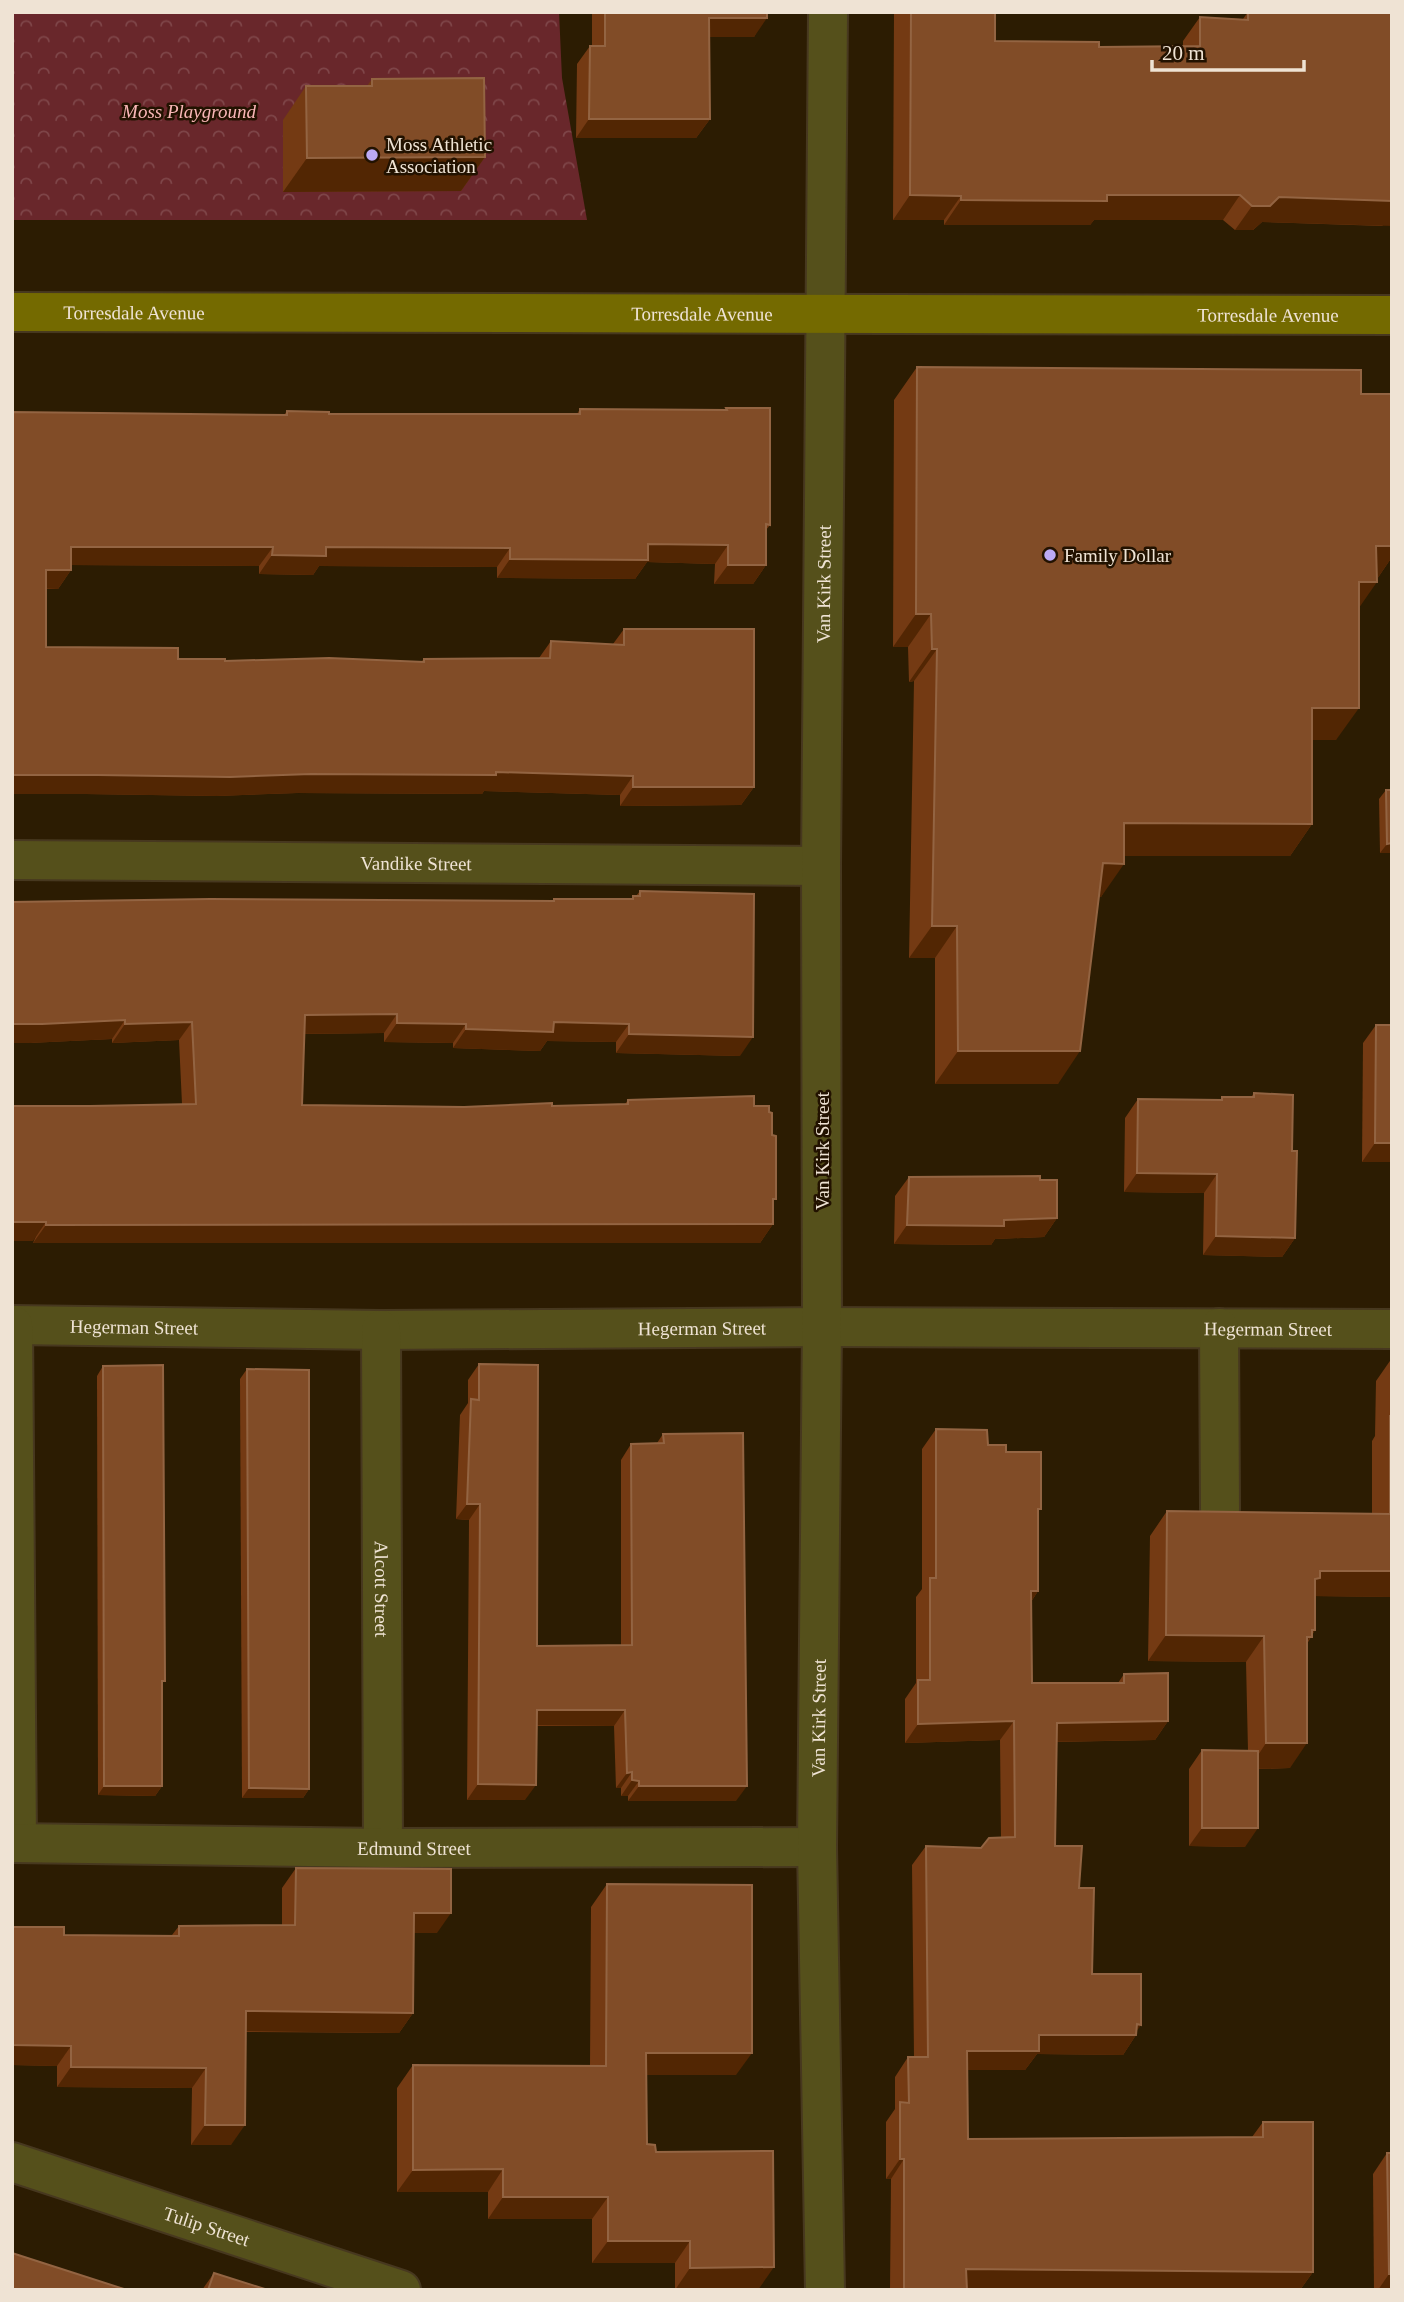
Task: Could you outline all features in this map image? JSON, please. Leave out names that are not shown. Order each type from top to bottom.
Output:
[{"type":"street","name":"Van Kirk Street","points":[[825,2290],[817,1847],[828,12]]},
{"type":"street","name":"Torresdale Avenue","points":[[12,312],[1392,316]]},
{"type":"street","name":"Vandike Street","points":[[12,860],[821,866]]},
{"type":"street","name":"Hegerman Street","points":[[13,1325],[382,1330],[822,1327],[1392,1329]]},
{"type":"street","points":[[13,1325],[14,1843]]},
{"type":"street","points":[[1219,1328],[1220,1509]]},
{"type":"street","name":"Alcott Street","points":[[382,1330],[383,1848]]},
{"type":"street","name":"Edmund Street","points":[[14,1843],[383,1848],[817,1847]]},
{"type":"street","name":"Tulip Street","points":[[12,2162],[401,2290]]},
{"type":"green space","name":"Moss Playground","points":[[12,12],[559,12],[562,78],[587,220],[12,220]]},
{"type":"building","points":[[605,12],[767,12],[767,18],[709,18],[710,119],[589,119],[590,46],[605,46]]},
{"type":"building","points":[[911,12],[995,12],[995,41],[1099,42],[1099,47],[1200,46],[1200,17],[1248,20],[1248,12],[1392,12],[1392,201],[1279,197],[1270,206],[1252,206],[1240,195],[1107,195],[1107,201],[961,200],[961,196],[910,195]]},
{"type":"building","points":[[484,78],[485,157],[307,158],[306,86],[372,86],[372,79]]},
{"type":"building","points":[[917,367],[1361,370],[1361,394],[1392,394],[1392,546],[1376,546],[1377,582],[1359,582],[1359,708],[1312,708],[1312,824],[1124,823],[1124,864],[1103,863],[1080,1051],[958,1051],[957,926],[932,926],[937,649],[932,649],[931,614],[916,614]]},
{"type":"building","points":[[726,408],[770,408],[770,525],[766,524],[766,565],[728,565],[728,545],[648,544],[648,560],[510,559],[510,548],[326,547],[326,556],[272,555],[273,547],[71,547],[71,570],[46,570],[46,647],[178,648],[178,659],[225,661],[329,658],[424,662],[424,659],[550,658],[551,641],[624,645],[624,629],[754,629],[754,787],[633,787],[633,776],[496,772],[496,775],[311,774],[230,777],[12,775],[12,412],[580,414],[580,409],[727,410]]},
{"type":"building","points":[[1386,790],[1392,790],[1392,843],[1387,844]]},
{"type":"building","points":[[640,891],[754,894],[753,1037],[629,1034],[629,1024],[554,1022],[553,1032],[466,1029],[466,1024],[397,1023],[397,1014],[305,1015],[302,1105],[464,1107],[552,1103],[552,1106],[628,1104],[628,1100],[754,1096],[754,1106],[769,1106],[769,1112],[772,1113],[772,1135],[776,1136],[776,1199],[773,1199],[773,1224],[46,1225],[46,1222],[12,1222],[12,1106],[196,1104],[192,1022],[125,1024],[125,1020],[12,1024],[12,902],[210,899],[554,901],[633,899],[633,896],[640,896]]},
{"type":"building","points":[[1376,1025],[1392,1025],[1392,1143],[1375,1143]]},
{"type":"building","points":[[1254,1093],[1293,1095],[1292,1151],[1297,1151],[1295,1238],[1216,1236],[1217,1174],[1137,1173],[1138,1099],[1222,1100],[1222,1097],[1254,1097]]},
{"type":"building","points":[[1040,1176],[1040,1180],[1057,1180],[1057,1218],[1004,1220],[1004,1226],[907,1225],[909,1177]]},
{"type":"building","points":[[479,1364],[538,1365],[537,1646],[632,1645],[631,1444],[664,1443],[663,1434],[743,1433],[747,1786],[639,1786],[639,1781],[632,1780],[632,1772],[627,1773],[625,1710],[537,1710],[536,1785],[478,1784],[480,1504],[467,1504],[471,1399],[479,1400]]},
{"type":"building","points":[[163,1365],[165,1681],[162,1681],[162,1786],[104,1786],[103,1366]]},
{"type":"building","points":[[247,1369],[309,1370],[309,1789],[249,1788]]},
{"type":"building","points":[[1390,1416],[1392,1571],[1320,1571],[1320,1578],[1315,1579],[1315,1630],[1312,1630],[1312,1637],[1307,1637],[1307,1743],[1266,1743],[1264,1636],[1166,1635],[1167,1511],[1390,1514]]},
{"type":"building","points":[[936,1429],[987,1430],[988,1445],[1006,1445],[1006,1452],[1041,1452],[1038,1591],[1031,1591],[1032,1683],[1124,1683],[1124,1674],[1168,1673],[1168,1721],[1057,1723],[1055,1846],[1082,1846],[1079,1888],[1094,1888],[1092,1974],[1141,1974],[1141,2025],[1137,2024],[1136,2035],[1039,2035],[1039,2051],[967,2051],[968,2139],[1263,2137],[1263,2122],[1313,2122],[1313,2272],[966,2269],[967,2290],[904,2290],[904,2159],[900,2159],[900,2102],[909,2103],[908,2057],[928,2057],[926,1846],[981,1848],[989,1838],[1015,1837],[1014,1721],[918,1724],[918,1680],[930,1680],[930,1578],[936,1578]]},
{"type":"building","points":[[1202,1750],[1258,1751],[1258,1828],[1202,1828]]},
{"type":"building","points":[[296,1868],[451,1869],[451,1913],[414,1913],[413,2013],[246,2011],[245,2125],[205,2125],[206,2068],[71,2067],[71,2046],[12,2045],[12,1927],[64,1927],[64,1935],[179,1936],[179,1926],[295,1925]]},
{"type":"building","points":[[607,1884],[752,1885],[752,2053],[646,2053],[647,2144],[655,2145],[656,2152],[773,2151],[774,2267],[690,2268],[690,2241],[608,2241],[608,2197],[503,2197],[503,2169],[413,2170],[413,2065],[606,2066]]},
{"type":"building","points":[[1387,2153],[1392,2153],[1392,2274],[1389,2274]]},
{"type":"building","points":[[12,2253],[127,2290],[12,2290]]},
{"type":"building","points":[[214,2273],[268,2290],[208,2290]]},
{"type":"place","name":"Moss Athletic Association","points":[[372,155]]},
{"type":"place","name":"Family Dollar","points":[[1050,555]]}]
